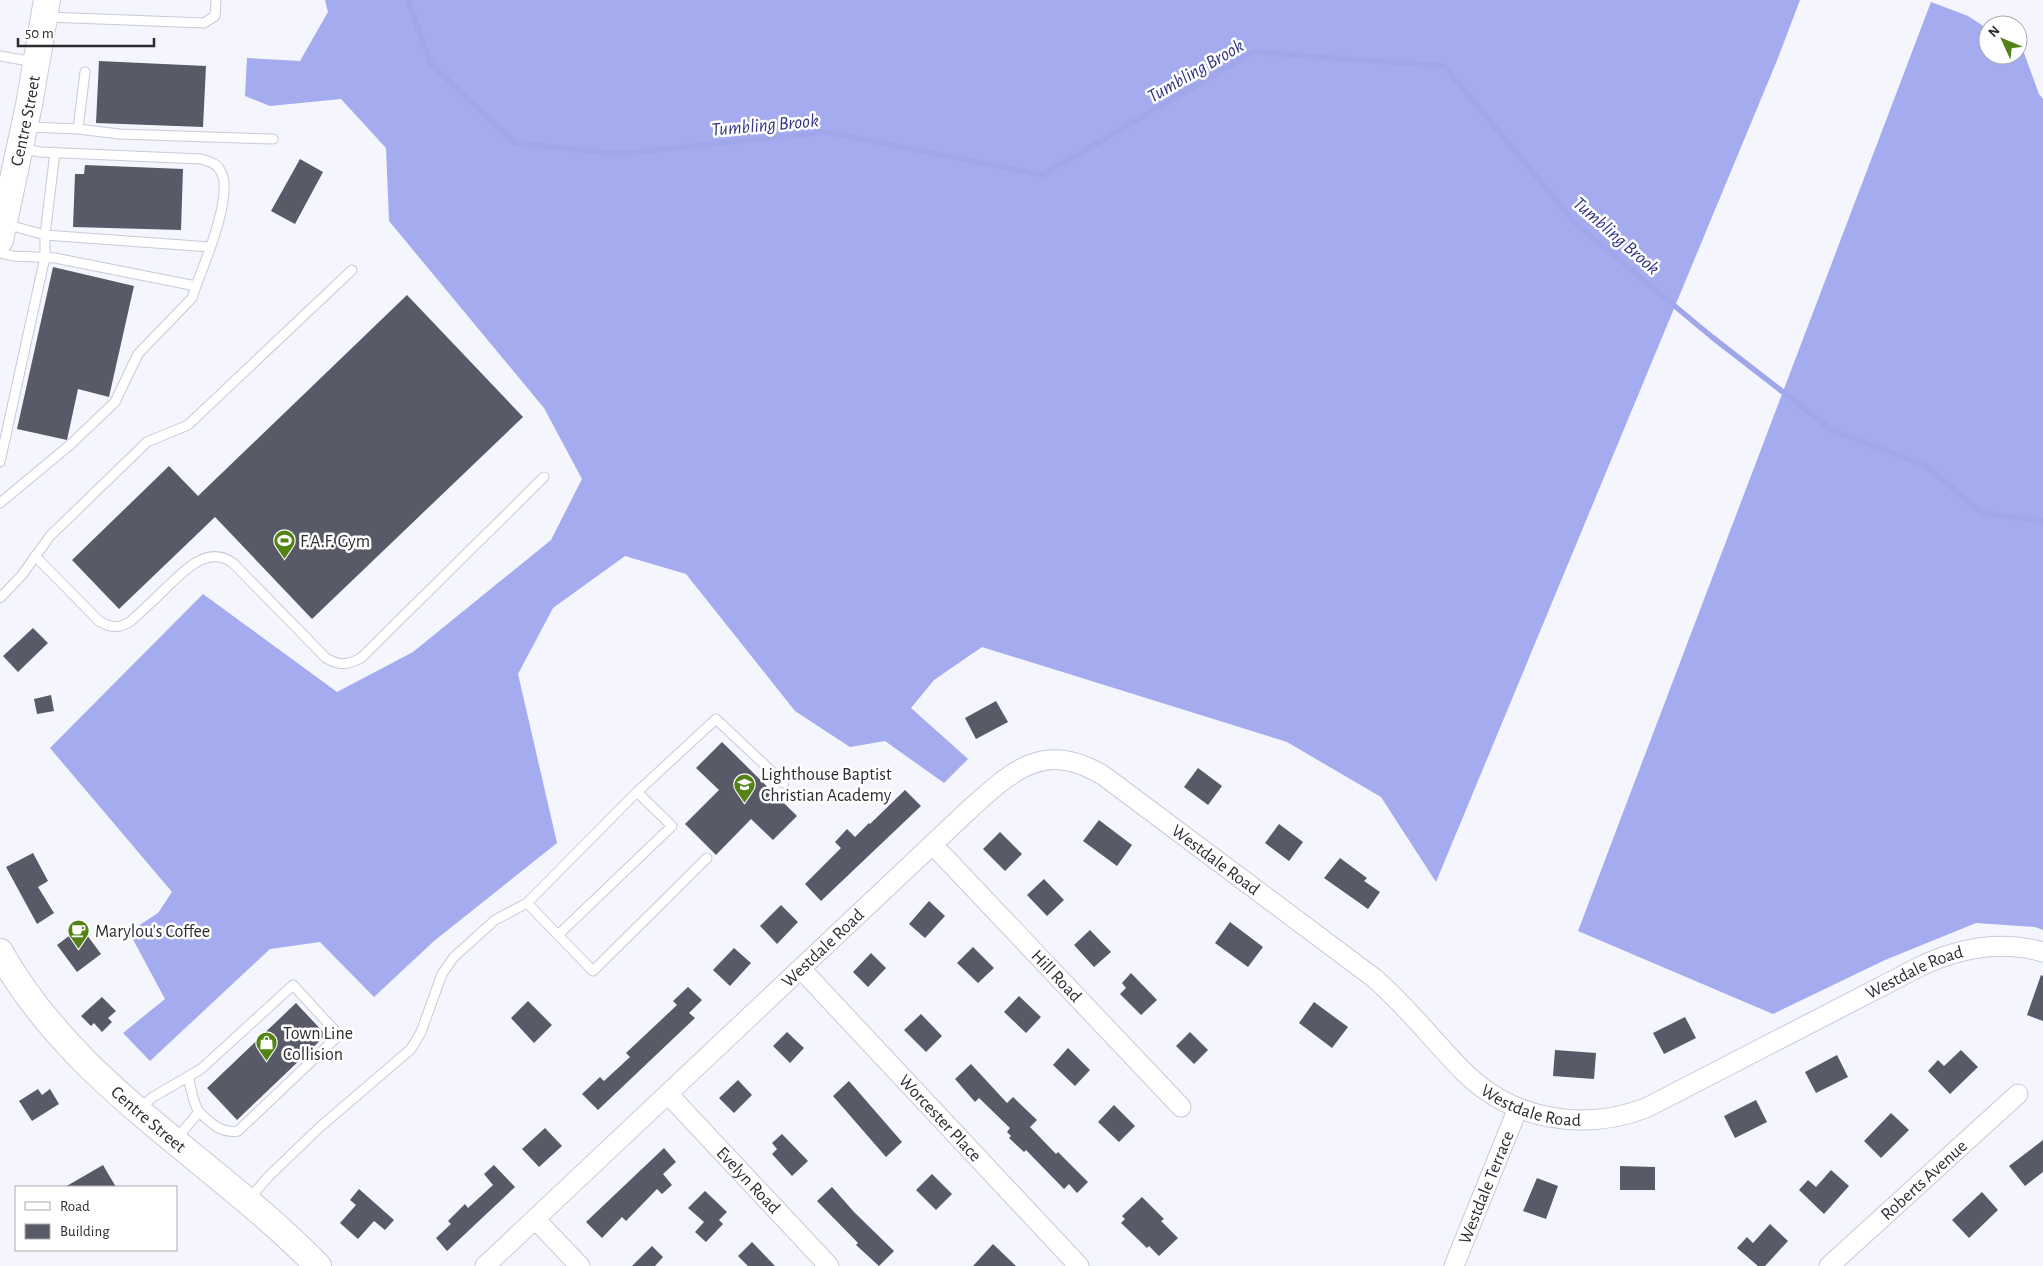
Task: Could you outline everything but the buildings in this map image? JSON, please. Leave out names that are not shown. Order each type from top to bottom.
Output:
[{"type":"main road","name":"Centre Street","points":[[2,232],[38,62],[46,8]]},
{"type":"main road","name":"Centre Street","points":[[0,952],[25,992],[63,1040],[101,1079],[137,1111],[248,1200],[318,1266]]},
{"type":"street","name":"Westdale Road","points":[[485,1266],[992,789],[1024,766],[1054,760],[1076,763],[1087,767],[1112,782],[1374,978],[1395,996],[1471,1078],[1497,1098],[1518,1108],[1556,1119],[1574,1121],[1612,1118],[1630,1114],[1662,1101],[1936,959],[1971,948],[1990,946],[2022,947],[2043,952]]},
{"type":"street","name":"Hill Road","points":[[933,845],[1181,1107]]},
{"type":"street","name":"Worcester Place","points":[[801,968],[1079,1266]]},
{"type":"street","name":"Evelyn Road","points":[[668,1094],[830,1266]]},
{"type":"street","name":"Roberts Avenue","points":[[1829,1266],[2018,1094]]},
{"type":"street","name":"Westdale Terrace","points":[[1454,1266],[1518,1108]]},
{"type":"street","points":[[535,1218],[580,1266]]},
{"type":"lane","points":[[46,8],[204,23],[215,16],[216,0]]},
{"type":"lane","points":[[0,56],[38,62]]},
{"type":"lane","points":[[78,129],[85,72]]},
{"type":"lane","points":[[23,138],[78,129],[119,134],[273,139]]},
{"type":"lane","points":[[0,503],[70,444],[115,402],[138,354],[192,298],[222,211],[224,178],[216,165],[201,159],[55,152],[23,138]]},
{"type":"lane","points":[[0,457],[45,257],[45,235],[55,152]]},
{"type":"lane","points":[[2,232],[210,247]]},
{"type":"lane","points":[[0,253],[13,256],[45,257],[196,286]]},
{"type":"lane","points":[[0,598],[22,575],[50,536],[147,442],[188,425],[352,270]]},
{"type":"lane","points":[[35,556],[99,621],[107,626],[115,627],[123,626],[131,621],[198,561],[215,556],[222,557],[233,563],[326,658],[334,663],[344,665],[361,658],[544,477]]},
{"type":"lane","points":[[248,1200],[269,1176],[320,1127],[411,1049],[425,1023],[442,974],[454,957],[495,920],[527,902],[638,792],[716,719],[784,783]]},
{"type":"lane","points":[[558,935],[672,826],[638,792]]},
{"type":"lane","points":[[527,902],[593,971],[707,858]]},
{"type":"lane","points":[[137,1111],[153,1097],[202,1069],[293,985],[339,1036],[238,1131],[231,1132],[214,1126],[199,1112],[193,1102],[192,1089],[188,1078]]},
{"type":"lane","points":[[174,1141],[199,1112]]},
{"type":"shaded area","points":[[325,0],[1800,0],[1778,58],[1436,882],[1381,797],[1287,742],[982,647],[934,680],[911,708],[968,759],[944,783],[885,741],[850,747],[795,711],[686,574],[625,556],[553,608],[518,674],[557,843],[434,941],[374,997],[320,942],[270,949],[150,1061],[123,1033],[165,999],[129,932],[158,913],[172,892],[50,748],[203,594],[337,692],[413,652],[551,540],[582,479],[544,408],[389,221],[386,148],[341,99],[270,106],[245,96],[247,58],[300,61],[328,12]]},
{"type":"shaded area","points":[[1931,2],[1968,16],[1978,22],[1978,65],[2028,64],[2039,94],[2043,99],[2043,930],[2035,927],[1976,923],[1885,960],[1773,1014],[1578,931]]},
{"type":"waterway","name":"Tumbling Brook","points":[[408,0],[431,64],[515,143],[619,154],[826,132],[1042,175],[1254,52],[1444,66],[1576,224],[1712,337],[1832,430],[1926,466],[1982,513],[2043,521]]},
{"type":"place","name":"F.A.F. Gym","points":[[284,560]]},
{"type":"place","name":"Lighthouse Baptist Christian Academy","points":[[745,803]]},
{"type":"place","name":"Marylou's Coffee","points":[[79,950]]},
{"type":"place","name":"Town Line Collision","points":[[267,1062]]}]
